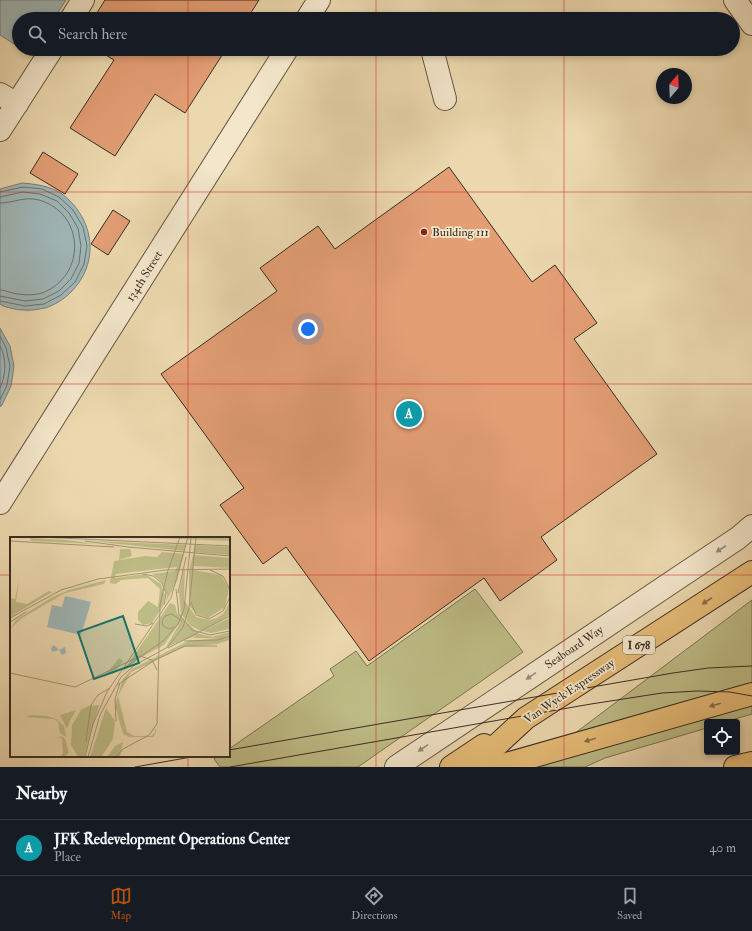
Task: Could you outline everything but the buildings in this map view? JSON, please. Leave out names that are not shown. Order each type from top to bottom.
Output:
[{"type":"highway","name":"Van Wyck Expressway","points":[[473,767],[526,718],[752,572]]},
{"type":"highway","points":[[496,767],[752,694]]},
{"type":"highway","points":[[451,767],[526,718]]},
{"type":"highway","points":[[735,767],[752,763]]},
{"type":"street","points":[[75,12],[83,0]]},
{"type":"street","points":[[311,12],[319,0]]},
{"type":"street","points":[[735,0],[752,24]]},
{"type":"street","points":[[0,130],[8,99],[46,56]]},
{"type":"street","name":"134th Street","points":[[0,503],[284,56]]},
{"type":"street","points":[[434,56],[445,99]]},
{"type":"street","name":"Seaboard Way","points":[[396,767],[738,538],[752,526]]},
{"type":"shaded area","points":[[475,589],[523,652],[358,767],[220,767],[214,759],[217,757],[230,757],[230,748],[334,676],[330,669],[356,651],[367,666]]},
{"type":"shaded area","points":[[752,600],[752,714],[735,719],[704,719],[704,729],[605,758],[585,767],[530,767]]},
{"type":"water","points":[[0,0],[66,0],[58,12],[12,12],[12,43],[0,35]]},
{"type":"water","points":[[22,183],[48,187],[62,194],[73,204],[81,216],[87,228],[90,242],[90,255],[86,268],[80,280],[71,292],[62,299],[45,308],[29,310],[14,309],[0,304],[0,189]]},
{"type":"water","points":[[0,328],[10,346],[14,366],[11,386],[0,407]]},
{"type":"tram line","points":[[230,750],[673,673],[708,668],[752,666]]},
{"type":"tram line","points":[[230,767],[662,693],[697,691],[730,692],[752,696]]},
{"type":"tram line","points":[[135,767],[191,757]]},
{"type":"place","name":"Building 111","points":[[424,232]]},
{"type":"place","name":"JFK Redevelopment Operations Center","points":[[409,414]]}]
